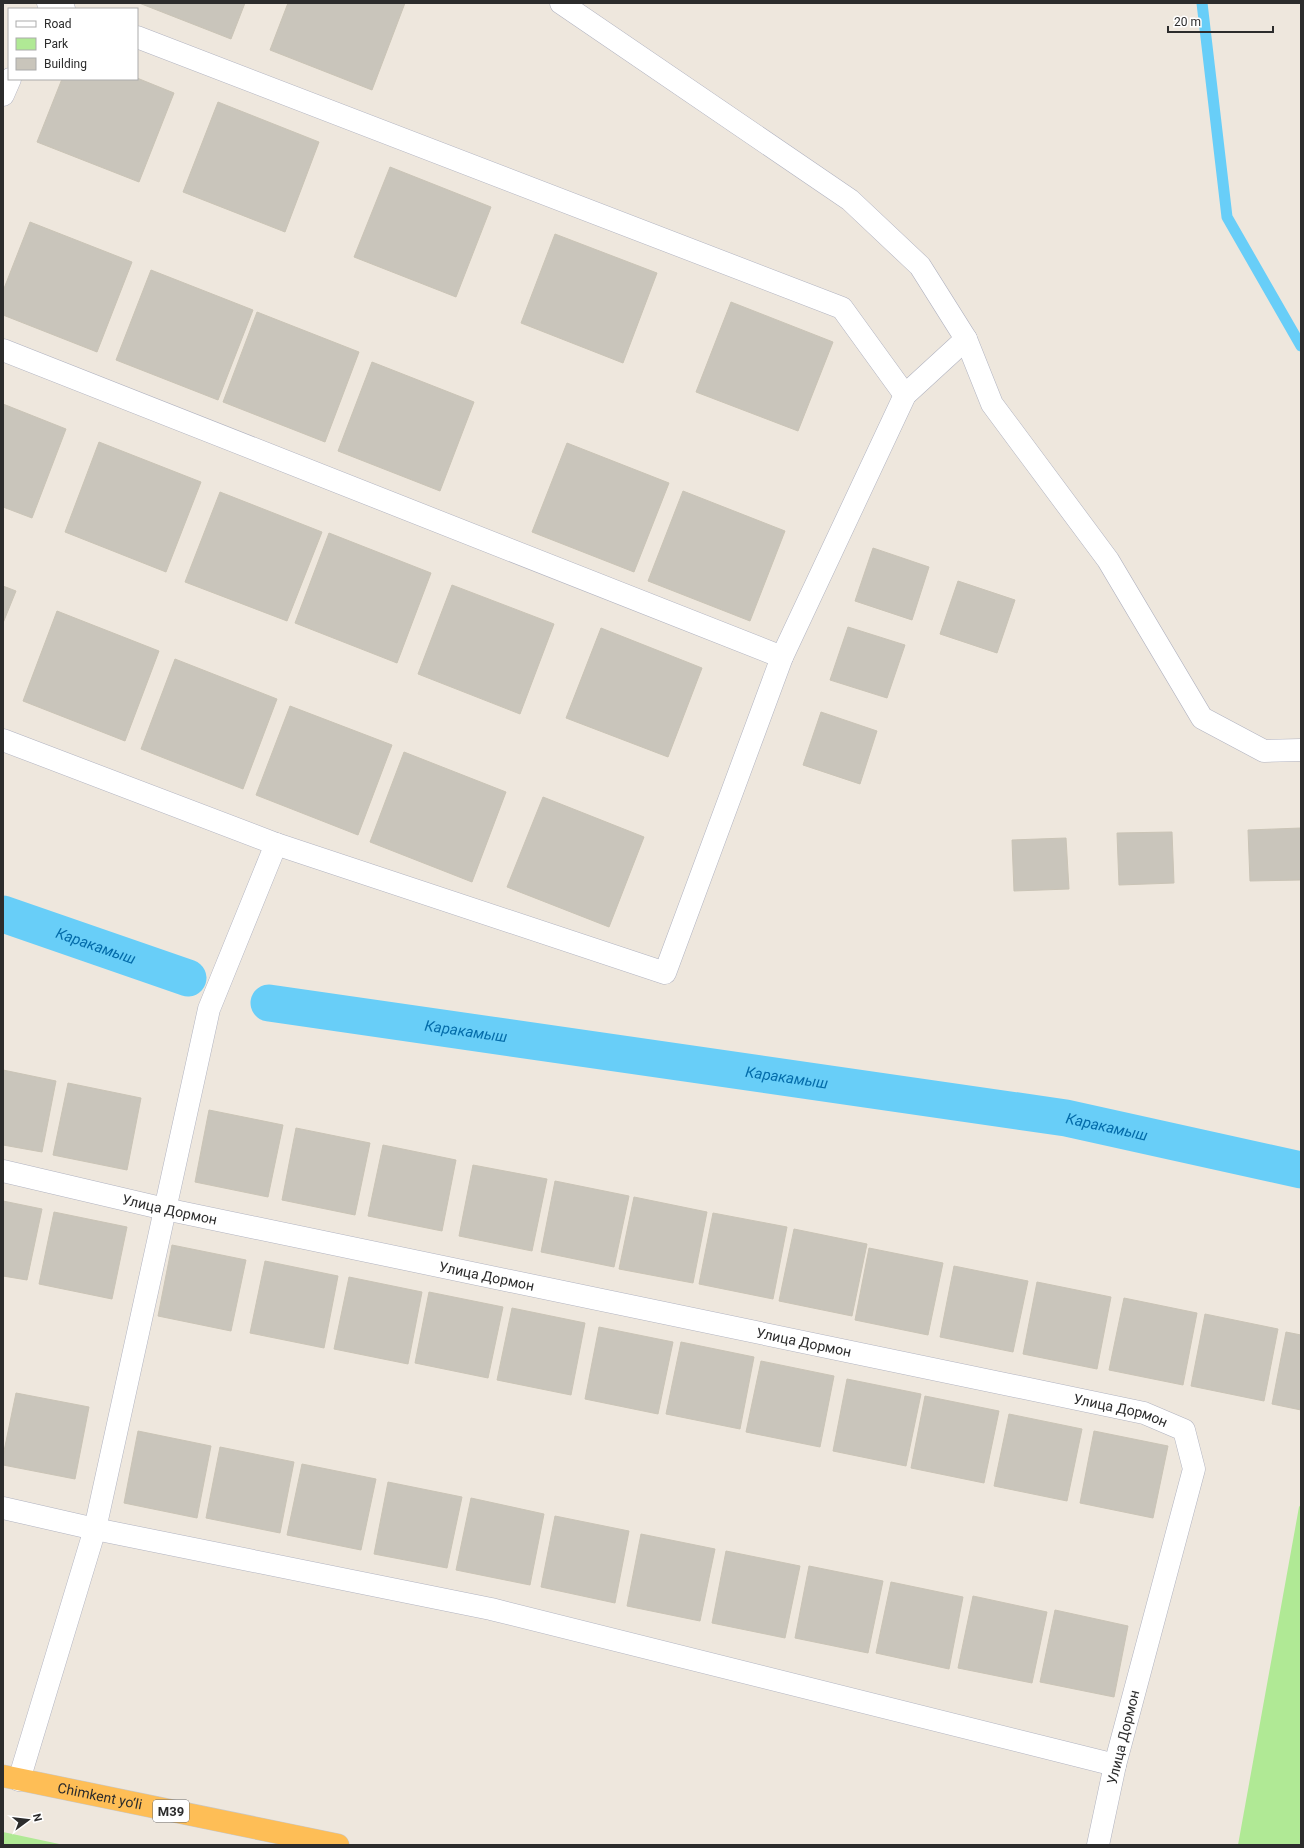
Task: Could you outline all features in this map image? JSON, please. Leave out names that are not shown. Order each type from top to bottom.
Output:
[{"type":"highway","name":"Chimkent yo‘li","points":[[11,1778],[338,1845]]},
{"type":"street","points":[[47,3],[61,8]]},
{"type":"street","points":[[561,3],[850,200],[920,266],[966,339],[992,404],[1108,560],[1202,718],[1264,751],[1301,750]]},
{"type":"street","points":[[138,37],[842,308],[905,395]]},
{"type":"street","points":[[3,95],[10,80]]},
{"type":"street","points":[[3,740],[276,844],[665,973],[782,657],[905,395],[966,339]]},
{"type":"street","points":[[3,350],[782,657]]},
{"type":"street","points":[[11,1778],[95,1529],[209,1009],[276,844]]},
{"type":"street","name":"Улица Дормон","points":[[3,1171],[165,1209],[1144,1413],[1184,1430],[1194,1469],[1115,1765],[1098,1845]]},
{"type":"street","points":[[3,1508],[95,1529],[491,1609],[1115,1765]]},
{"type":"green space","points":[[1301,1504],[1301,1845],[1238,1845],[1299,1507]]},
{"type":"green space","points":[[3,1832],[64,1845],[3,1845]]},
{"type":"building","points":[[139,3],[245,3],[231,39]]},
{"type":"building","points":[[288,3],[405,3],[372,90],[270,50]]},
{"type":"building","points":[[138,78],[174,93],[139,182],[37,142],[62,80],[138,80]]},
{"type":"building","points":[[218,102],[319,142],[285,232],[183,192]]},
{"type":"building","points":[[390,167],[491,207],[456,297],[354,257]]},
{"type":"building","points":[[30,222],[132,262],[97,352],[3,315],[3,291]]},
{"type":"building","points":[[555,234],[657,273],[623,363],[521,323]]},
{"type":"building","points":[[151,270],[253,310],[218,400],[116,360]]},
{"type":"building","points":[[731,302],[833,342],[798,431],[696,392]]},
{"type":"building","points":[[257,312],[359,352],[325,442],[223,402]]},
{"type":"building","points":[[372,362],[474,402],[440,491],[338,451]]},
{"type":"building","points":[[3,404],[66,429],[32,518],[3,507]]},
{"type":"building","points":[[99,442],[201,482],[166,572],[65,532]]},
{"type":"building","points":[[567,443],[669,483],[634,572],[532,532]]},
{"type":"building","points":[[683,491],[785,531],[750,621],[648,581]]},
{"type":"building","points":[[220,492],[322,532],[287,621],[185,582]]},
{"type":"building","points":[[329,533],[431,573],[397,663],[295,623]]},
{"type":"building","points":[[873,548],[929,567],[912,620],[855,601]]},
{"type":"building","points":[[958,581],[1015,600],[997,653],[940,634]]},
{"type":"building","points":[[452,585],[554,624],[520,714],[418,674]]},
{"type":"building","points":[[3,586],[16,591],[3,623]]},
{"type":"building","points":[[57,611],[159,651],[125,741],[23,701]]},
{"type":"building","points":[[848,627],[905,645],[887,698],[830,680]]},
{"type":"building","points":[[601,628],[702,668],[668,757],[566,718]]},
{"type":"building","points":[[175,659],[277,699],[243,789],[141,749]]},
{"type":"building","points":[[290,706],[392,745],[358,835],[256,795]]},
{"type":"building","points":[[821,712],[877,731],[860,784],[803,765]]},
{"type":"building","points":[[404,752],[506,792],[472,882],[370,842]]},
{"type":"building","points":[[543,797],[644,837],[609,927],[507,887]]},
{"type":"building","points":[[1301,828],[1301,880],[1250,881],[1248,830]]},
{"type":"building","points":[[1172,832],[1174,883],[1119,885],[1117,833]]},
{"type":"building","points":[[1066,838],[1069,889],[1014,891],[1012,840]]},
{"type":"building","points":[[3,1070],[56,1081],[42,1152],[3,1145]]},
{"type":"building","points":[[68,1083],[141,1098],[127,1170],[53,1155]]},
{"type":"building","points":[[209,1110],[283,1125],[268,1197],[195,1182]]},
{"type":"building","points":[[296,1128],[370,1143],[355,1215],[282,1200]]},
{"type":"building","points":[[383,1145],[456,1160],[442,1231],[368,1216]]},
{"type":"building","points":[[473,1165],[547,1179],[532,1251],[459,1236]]},
{"type":"building","points":[[555,1181],[629,1196],[614,1267],[541,1252]]},
{"type":"building","points":[[634,1197],[707,1212],[693,1283],[619,1269]]},
{"type":"building","points":[[3,1201],[42,1209],[27,1280],[3,1276]]},
{"type":"building","points":[[54,1212],[127,1227],[112,1299],[39,1284]]},
{"type":"building","points":[[713,1213],[787,1227],[773,1299],[699,1284]]},
{"type":"building","points":[[794,1229],[867,1244],[852,1316],[779,1301]]},
{"type":"building","points":[[172,1245],[246,1260],[231,1331],[158,1316]]},
{"type":"building","points":[[869,1248],[943,1263],[928,1335],[855,1320]]},
{"type":"building","points":[[265,1261],[338,1276],[324,1348],[250,1333]]},
{"type":"building","points":[[954,1266],[1028,1281],[1013,1352],[940,1337]]},
{"type":"building","points":[[349,1277],[422,1292],[408,1364],[334,1349]]},
{"type":"building","points":[[1037,1282],[1111,1297],[1097,1369],[1023,1354]]},
{"type":"building","points":[[429,1292],[503,1307],[488,1378],[415,1363]]},
{"type":"building","points":[[1124,1298],[1197,1313],[1183,1385],[1109,1370]]},
{"type":"building","points":[[512,1308],[585,1323],[571,1395],[497,1380]]},
{"type":"building","points":[[1205,1314],[1278,1329],[1264,1401],[1191,1386]]},
{"type":"building","points":[[599,1327],[673,1342],[658,1414],[585,1399]]},
{"type":"building","points":[[1286,1332],[1301,1335],[1301,1410],[1272,1404]]},
{"type":"building","points":[[681,1342],[754,1357],[740,1429],[666,1414]]},
{"type":"building","points":[[761,1361],[834,1376],[820,1447],[746,1432]]},
{"type":"building","points":[[847,1379],[921,1394],[906,1466],[833,1451]]},
{"type":"building","points":[[16,1393],[89,1407],[75,1479],[3,1465],[3,1456]]},
{"type":"building","points":[[925,1396],[999,1411],[984,1483],[911,1468]]},
{"type":"building","points":[[1009,1414],[1082,1429],[1067,1501],[994,1486]]},
{"type":"building","points":[[138,1431],[211,1446],[197,1518],[124,1503]]},
{"type":"building","points":[[1094,1431],[1168,1446],[1153,1518],[1080,1503]]},
{"type":"building","points":[[220,1447],[294,1462],[280,1533],[206,1518]]},
{"type":"building","points":[[302,1464],[376,1479],[361,1550],[287,1535]]},
{"type":"building","points":[[388,1482],[462,1497],[447,1568],[374,1554]]},
{"type":"building","points":[[471,1498],[544,1514],[530,1585],[456,1570]]},
{"type":"building","points":[[555,1516],[629,1531],[615,1603],[541,1587]]},
{"type":"building","points":[[641,1534],[715,1549],[700,1621],[627,1606]]},
{"type":"building","points":[[726,1551],[800,1566],[785,1638],[712,1623]]},
{"type":"building","points":[[809,1566],[883,1581],[868,1653],[795,1638]]},
{"type":"building","points":[[891,1582],[963,1597],[949,1669],[876,1653]]},
{"type":"building","points":[[973,1596],[1047,1612],[1032,1683],[958,1668]]},
{"type":"building","points":[[1055,1610],[1128,1626],[1114,1697],[1040,1682]]},
{"type":"waterway","points":[[1202,3],[1227,217],[1301,346]]},
{"type":"waterway","name":"Каракамыш","points":[[3,914],[188,978]]},
{"type":"waterway","name":"Каракамыш","points":[[269,1003],[1066,1118],[1301,1170]]}]
